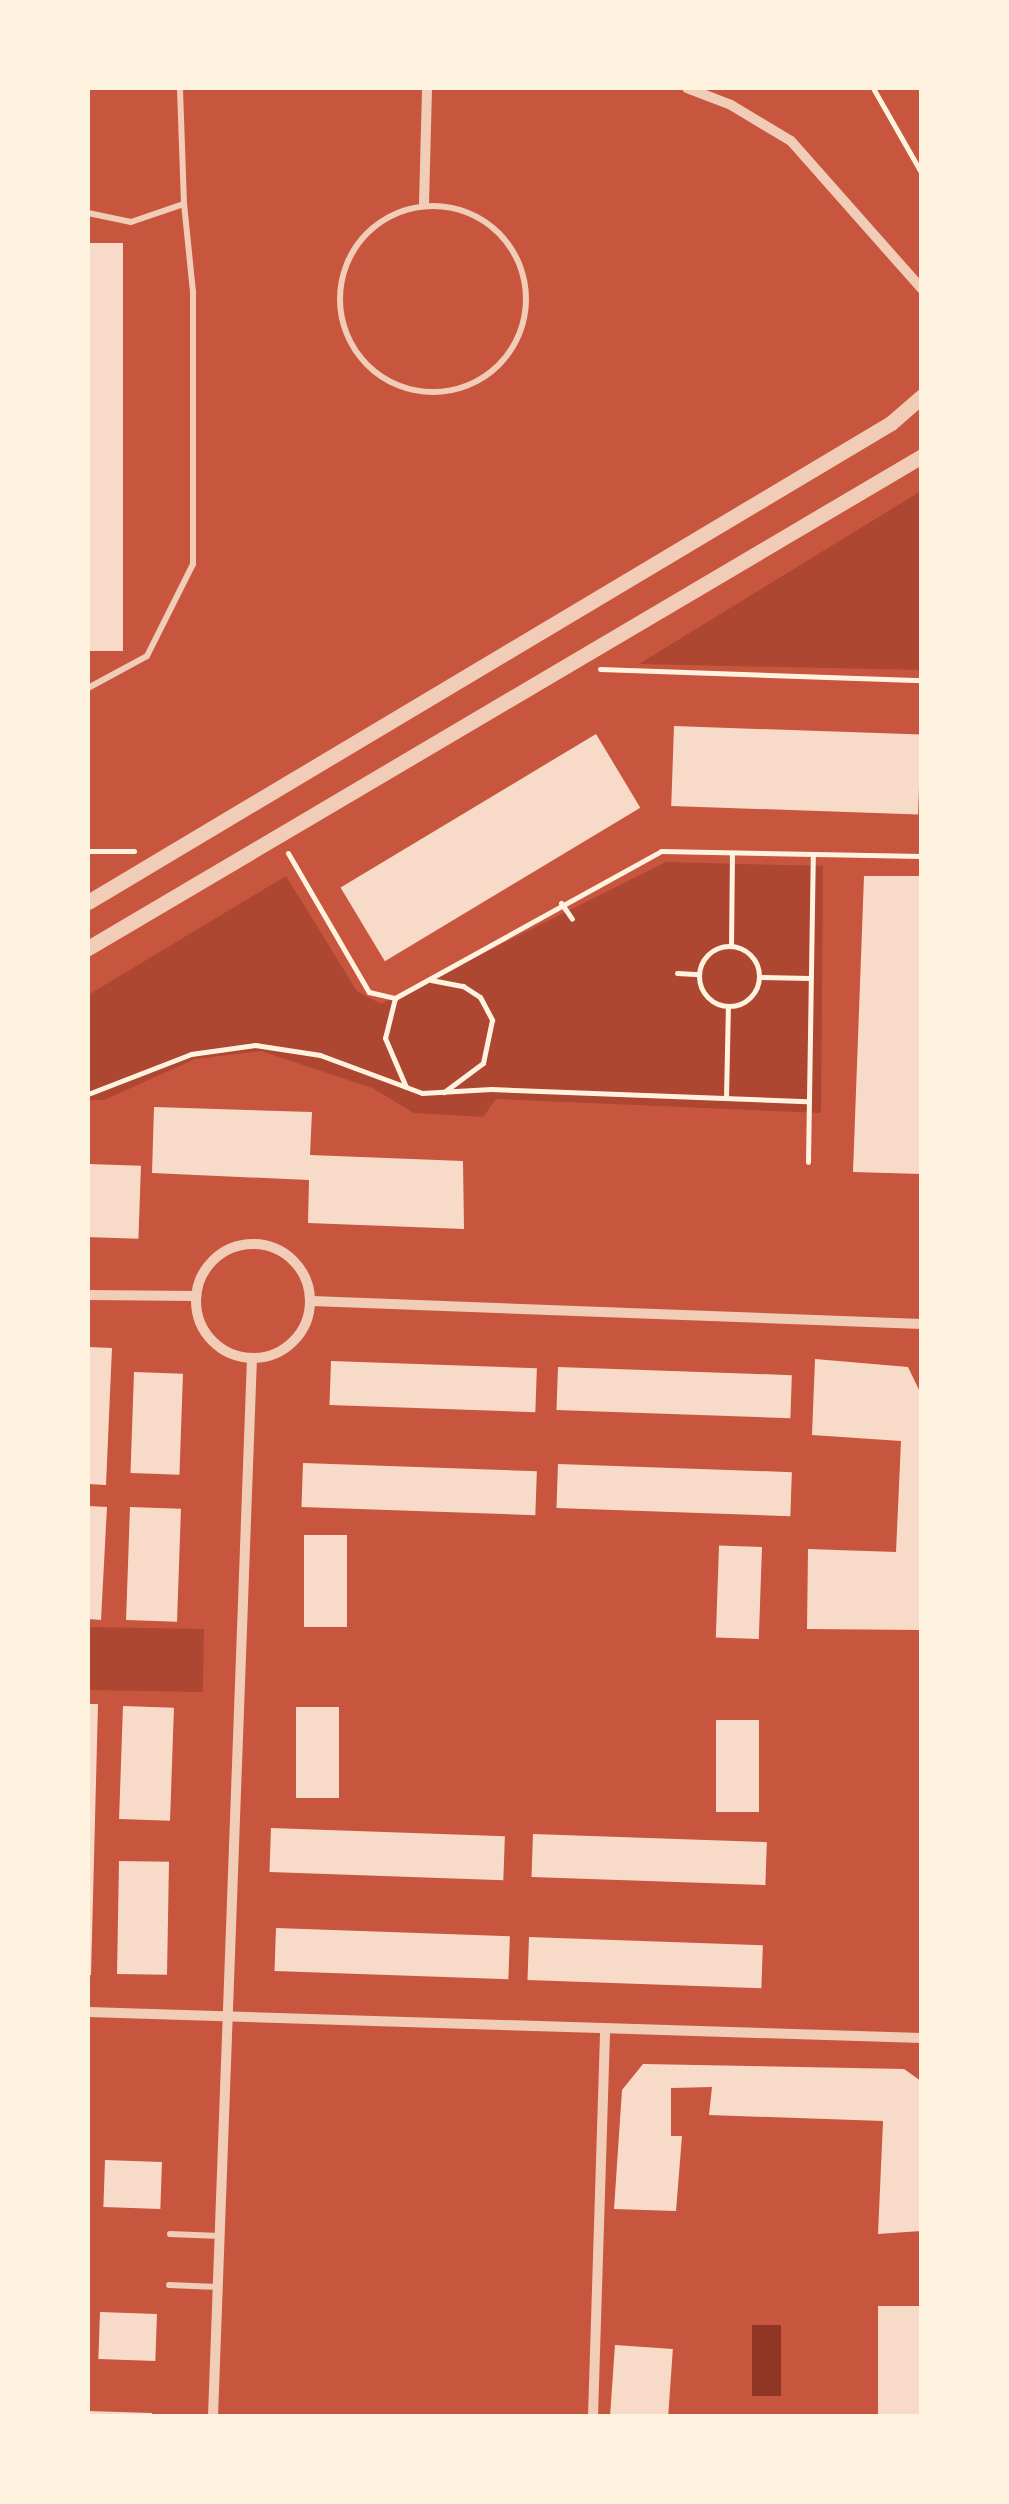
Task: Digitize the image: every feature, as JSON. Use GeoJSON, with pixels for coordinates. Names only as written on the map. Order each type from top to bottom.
{"type":"FeatureCollection","features":[{"type":"Feature","properties":{"kind":"street"},"geometry":{"type":"LineString","coordinates":[[424,204],[427,88]]}},
{"type":"Feature","properties":{"kind":"street"},"geometry":{"type":"LineString","coordinates":[[687,88],[731,104],[791,141],[922,289]]}},
{"type":"Feature","properties":{"kind":"street"},"geometry":{"type":"LineString","coordinates":[[88,902],[890,423],[922,396]]}},
{"type":"Feature","properties":{"kind":"street"},"geometry":{"type":"LineString","coordinates":[[88,948],[922,456]]}},
{"type":"Feature","properties":{"kind":"street"},"geometry":{"type":"LineString","coordinates":[[252,1243],[294,1260],[312,1301],[290,1345],[252,1358],[216,1345],[198,1316],[196,1296],[216,1256],[252,1243]]}},
{"type":"Feature","properties":{"kind":"street"},"geometry":{"type":"LineString","coordinates":[[88,1295],[196,1296]]}},
{"type":"Feature","properties":{"kind":"street"},"geometry":{"type":"LineString","coordinates":[[312,1301],[922,1324]]}},
{"type":"Feature","properties":{"kind":"street"},"geometry":{"type":"LineString","coordinates":[[213,2416],[252,1358]]}},
{"type":"Feature","properties":{"kind":"street"},"geometry":{"type":"LineString","coordinates":[[88,2012],[922,2038]]}},
{"type":"Feature","properties":{"kind":"street"},"geometry":{"type":"LineString","coordinates":[[593,2416],[604,2029]]}},
{"type":"Feature","properties":{"kind":"lane"},"geometry":{"type":"LineString","coordinates":[[88,688],[148,656],[193,564],[194,292],[184,204],[180,88]]}},
{"type":"Feature","properties":{"kind":"lane"},"geometry":{"type":"LineString","coordinates":[[88,213],[132,222],[184,204]]}},
{"type":"Feature","properties":{"kind":"lane"},"geometry":{"type":"LineString","coordinates":[[424,204],[472,212],[510,244],[527,290],[518,339],[498,364],[487,376],[441,393],[392,385],[355,354],[338,307],[347,259],[378,221],[424,204]]}},
{"type":"Feature","properties":{"kind":"lane"},"geometry":{"type":"LineString","coordinates":[[170,2234],[220,2236]]}},
{"type":"Feature","properties":{"kind":"lane"},"geometry":{"type":"LineString","coordinates":[[170,2285],[218,2286]]}},
{"type":"Feature","properties":{"kind":"path"},"geometry":{"type":"LineString","coordinates":[[873,88],[922,174]]}},
{"type":"Feature","properties":{"kind":"path"},"geometry":{"type":"LineString","coordinates":[[562,668],[922,680]]}},
{"type":"Feature","properties":{"kind":"path"},"geometry":{"type":"LineString","coordinates":[[278,836],[368,992],[396,998],[561,903],[661,852],[922,856]]}},
{"type":"Feature","properties":{"kind":"path"},"geometry":{"type":"LineString","coordinates":[[730,946],[732,853]]}},
{"type":"Feature","properties":{"kind":"path"},"geometry":{"type":"LineString","coordinates":[[808,1162],[813,854]]}},
{"type":"Feature","properties":{"kind":"path"},"geometry":{"type":"LineString","coordinates":[[561,903],[572,919]]}},
{"type":"Feature","properties":{"kind":"path"},"geometry":{"type":"LineString","coordinates":[[730,946],[752,956],[759,977],[746,1001],[728,1006],[710,1000],[699,974],[707,956],[730,946]]}},
{"type":"Feature","properties":{"kind":"path"},"geometry":{"type":"LineString","coordinates":[[677,974],[699,974]]}},
{"type":"Feature","properties":{"kind":"path"},"geometry":{"type":"LineString","coordinates":[[759,977],[810,978]]}},
{"type":"Feature","properties":{"kind":"path"},"geometry":{"type":"LineString","coordinates":[[427,980],[463,986],[480,997],[492,1020],[484,1063],[472,1078],[441,1094]]}},
{"type":"Feature","properties":{"kind":"path"},"geometry":{"type":"LineString","coordinates":[[396,998],[384,1038],[395,1073],[407,1087]]}},
{"type":"Feature","properties":{"kind":"path"},"geometry":{"type":"LineString","coordinates":[[726,1099],[728,1006]]}},
{"type":"Feature","properties":{"kind":"path"},"geometry":{"type":"LineString","coordinates":[[88,1094],[192,1054],[255,1045],[320,1055],[407,1087],[441,1094],[491,1089],[807,1101]]}},
{"type":"Feature","properties":{"kind":"shaded area"},"geometry":{"type":"Polygon","coordinates":[[[921,491],[921,670],[639,664],[921,491]]]}},
{"type":"Feature","properties":{"kind":"shaded area"},"geometry":{"type":"Polygon","coordinates":[[[666,862],[823,866],[821,1113],[496,1099],[483,1117],[414,1113],[372,1088],[261,1051],[195,1059],[104,1100],[88,1100],[88,995],[286,876],[357,991],[381,1004],[666,862]]]}},
{"type":"Feature","properties":{"kind":"shaded area"},"geometry":{"type":"Polygon","coordinates":[[[88,1627],[204,1629],[203,1692],[88,1690],[88,1627]]]}},
{"type":"Feature","properties":{"kind":"shaded area"},"geometry":{"type":"Polygon","coordinates":[[[752,2325],[781,2325],[781,2396],[752,2396],[752,2325]]]}},
{"type":"Feature","properties":{"kind":"building"},"geometry":{"type":"Polygon","coordinates":[[[88,243],[123,243],[123,651],[88,651],[88,243]]]}},
{"type":"Feature","properties":{"kind":"building"},"geometry":{"type":"Polygon","coordinates":[[[674,726],[921,735],[918,815],[671,806],[674,726]]]}},
{"type":"Feature","properties":{"kind":"building"},"geometry":{"type":"Polygon","coordinates":[[[596,734],[640,808],[385,961],[341,887],[596,734]]]}},
{"type":"Feature","properties":{"kind":"building"},"geometry":{"type":"Polygon","coordinates":[[[864,876],[921,876],[921,1174],[853,1172],[864,876]]]}},
{"type":"Feature","properties":{"kind":"building"},"geometry":{"type":"Polygon","coordinates":[[[154,1107],[312,1112],[310,1155],[463,1161],[464,1229],[308,1223],[309,1180],[152,1173],[154,1107]]]}},
{"type":"Feature","properties":{"kind":"building"},"geometry":{"type":"Polygon","coordinates":[[[88,1164],[141,1166],[138,1239],[88,1237],[88,1164]]]}},
{"type":"Feature","properties":{"kind":"building"},"geometry":{"type":"Polygon","coordinates":[[[88,1347],[112,1348],[106,1485],[88,1484],[88,1347]]]}},
{"type":"Feature","properties":{"kind":"building"},"geometry":{"type":"Polygon","coordinates":[[[815,1359],[908,1367],[921,1394],[921,1630],[807,1629],[808,1549],[896,1552],[901,1441],[812,1435],[815,1359]]]}},
{"type":"Feature","properties":{"kind":"building"},"geometry":{"type":"Polygon","coordinates":[[[331,1361],[537,1368],[535,1412],[329,1405],[331,1361]]]}},
{"type":"Feature","properties":{"kind":"building"},"geometry":{"type":"Polygon","coordinates":[[[558,1367],[792,1375],[790,1418],[556,1410],[558,1367]]]}},
{"type":"Feature","properties":{"kind":"building"},"geometry":{"type":"Polygon","coordinates":[[[134,1372],[183,1374],[179,1475],[130,1473],[134,1372]]]}},
{"type":"Feature","properties":{"kind":"building"},"geometry":{"type":"Polygon","coordinates":[[[303,1463],[537,1471],[535,1515],[301,1507],[303,1463]]]}},
{"type":"Feature","properties":{"kind":"building"},"geometry":{"type":"Polygon","coordinates":[[[558,1464],[792,1472],[790,1516],[556,1508],[558,1464]]]}},
{"type":"Feature","properties":{"kind":"building"},"geometry":{"type":"Polygon","coordinates":[[[88,1506],[107,1507],[101,1620],[88,1619],[88,1506]]]}},
{"type":"Feature","properties":{"kind":"building"},"geometry":{"type":"Polygon","coordinates":[[[130,1507],[181,1509],[177,1622],[126,1620],[130,1507]]]}},
{"type":"Feature","properties":{"kind":"building"},"geometry":{"type":"Polygon","coordinates":[[[304,1535],[347,1535],[347,1627],[304,1627],[304,1535]]]}},
{"type":"Feature","properties":{"kind":"building"},"geometry":{"type":"Polygon","coordinates":[[[719,1545],[762,1547],[759,1639],[716,1637],[719,1545]]]}},
{"type":"Feature","properties":{"kind":"building"},"geometry":{"type":"Polygon","coordinates":[[[88,1704],[98,1704],[91,1975],[88,1975],[88,1704]]]}},
{"type":"Feature","properties":{"kind":"building"},"geometry":{"type":"Polygon","coordinates":[[[123,1706],[174,1708],[170,1821],[119,1819],[123,1706]]]}},
{"type":"Feature","properties":{"kind":"building"},"geometry":{"type":"Polygon","coordinates":[[[296,1707],[339,1707],[339,1798],[296,1798],[296,1707]]]}},
{"type":"Feature","properties":{"kind":"building"},"geometry":{"type":"Polygon","coordinates":[[[716,1720],[759,1720],[759,1812],[716,1812],[716,1720]]]}},
{"type":"Feature","properties":{"kind":"building"},"geometry":{"type":"Polygon","coordinates":[[[271,1828],[505,1836],[503,1880],[269,1872],[271,1828]]]}},
{"type":"Feature","properties":{"kind":"building"},"geometry":{"type":"Polygon","coordinates":[[[533,1834],[767,1842],[765,1885],[531,1877],[533,1834]]]}},
{"type":"Feature","properties":{"kind":"building"},"geometry":{"type":"Polygon","coordinates":[[[119,1861],[169,1862],[167,1975],[117,1974],[119,1861]]]}},
{"type":"Feature","properties":{"kind":"building"},"geometry":{"type":"Polygon","coordinates":[[[276,1928],[510,1936],[508,1979],[274,1971],[276,1928]]]}},
{"type":"Feature","properties":{"kind":"building"},"geometry":{"type":"Polygon","coordinates":[[[529,1937],[763,1945],[761,1988],[527,1980],[529,1937]]]}},
{"type":"Feature","properties":{"kind":"building"},"geometry":{"type":"Polygon","coordinates":[[[643,2064],[904,2069],[921,2081],[921,2231],[878,2234],[883,2121],[709,2115],[712,2087],[671,2088],[671,2136],[682,2136],[676,2211],[614,2209],[622,2090],[643,2064]]]}},
{"type":"Feature","properties":{"kind":"building"},"geometry":{"type":"Polygon","coordinates":[[[105,2160],[162,2162],[160,2209],[103,2207],[105,2160]]]}},
{"type":"Feature","properties":{"kind":"building"},"geometry":{"type":"Polygon","coordinates":[[[878,2306],[921,2306],[921,2416],[878,2416],[878,2306]]]}},
{"type":"Feature","properties":{"kind":"building"},"geometry":{"type":"Polygon","coordinates":[[[100,2312],[157,2314],[155,2361],[98,2359],[100,2312]]]}},
{"type":"Feature","properties":{"kind":"building"},"geometry":{"type":"Polygon","coordinates":[[[615,2345],[673,2349],[668,2416],[610,2416],[615,2345]]]}},
{"type":"Feature","properties":{"kind":"building"},"geometry":{"type":"Polygon","coordinates":[[[88,2411],[152,2413],[152,2416],[88,2416],[88,2411]]]}}]}
